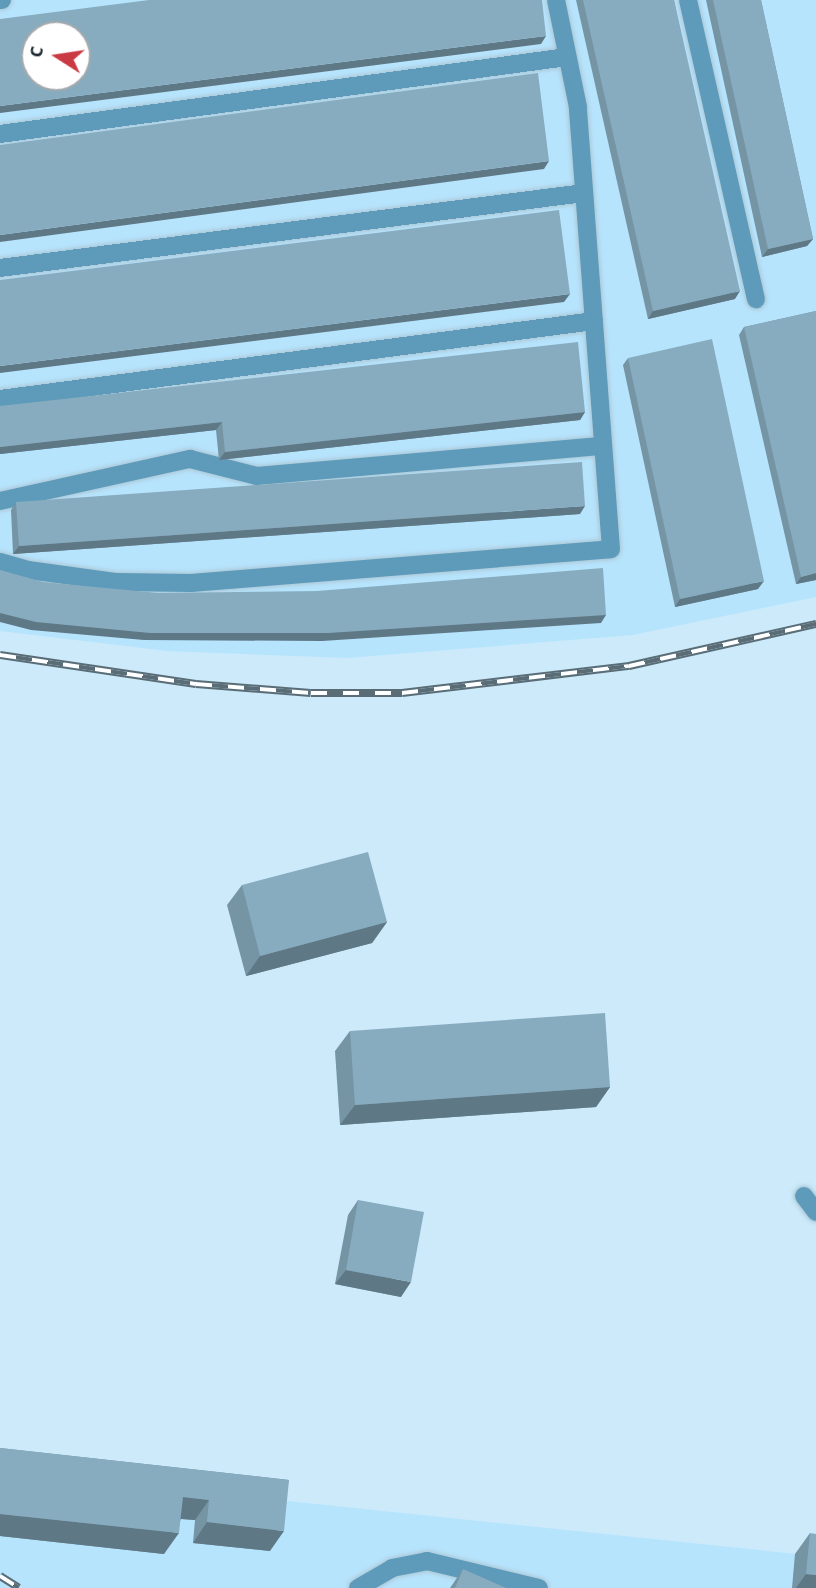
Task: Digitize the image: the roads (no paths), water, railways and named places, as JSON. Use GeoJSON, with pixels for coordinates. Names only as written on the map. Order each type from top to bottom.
{"type":"FeatureCollection","features":[{"type":"Feature","properties":{"kind":"lane"},"geometry":{"type":"LineString","coordinates":[[0,562],[28,570],[117,582],[191,583],[611,550],[578,107],[556,0]]}},
{"type":"Feature","properties":{"kind":"lane"},"geometry":{"type":"LineString","coordinates":[[688,0],[756,299]]}},
{"type":"Feature","properties":{"kind":"lane"},"geometry":{"type":"LineString","coordinates":[[0,134],[567,57]]}},
{"type":"Feature","properties":{"kind":"lane"},"geometry":{"type":"LineString","coordinates":[[0,268],[584,192]]}},
{"type":"Feature","properties":{"kind":"lane"},"geometry":{"type":"LineString","coordinates":[[0,399],[594,321]]}},
{"type":"Feature","properties":{"kind":"lane"},"geometry":{"type":"LineString","coordinates":[[0,501],[190,459],[257,477],[603,446]]}},
{"type":"Feature","properties":{"kind":"lane"},"geometry":{"type":"LineString","coordinates":[[804,1196],[816,1212]]}},
{"type":"Feature","properties":{"kind":"lane"},"geometry":{"type":"LineString","coordinates":[[358,1588],[393,1568],[427,1561],[539,1588]]}},
{"type":"Feature","properties":{"kind":"railway"},"geometry":{"type":"LineString","coordinates":[[0,655],[196,684],[311,693],[402,693],[629,666],[816,624]]}},
{"type":"Feature","properties":{"kind":"railway"},"geometry":{"type":"LineString","coordinates":[[0,1576],[19,1588]]}}]}
